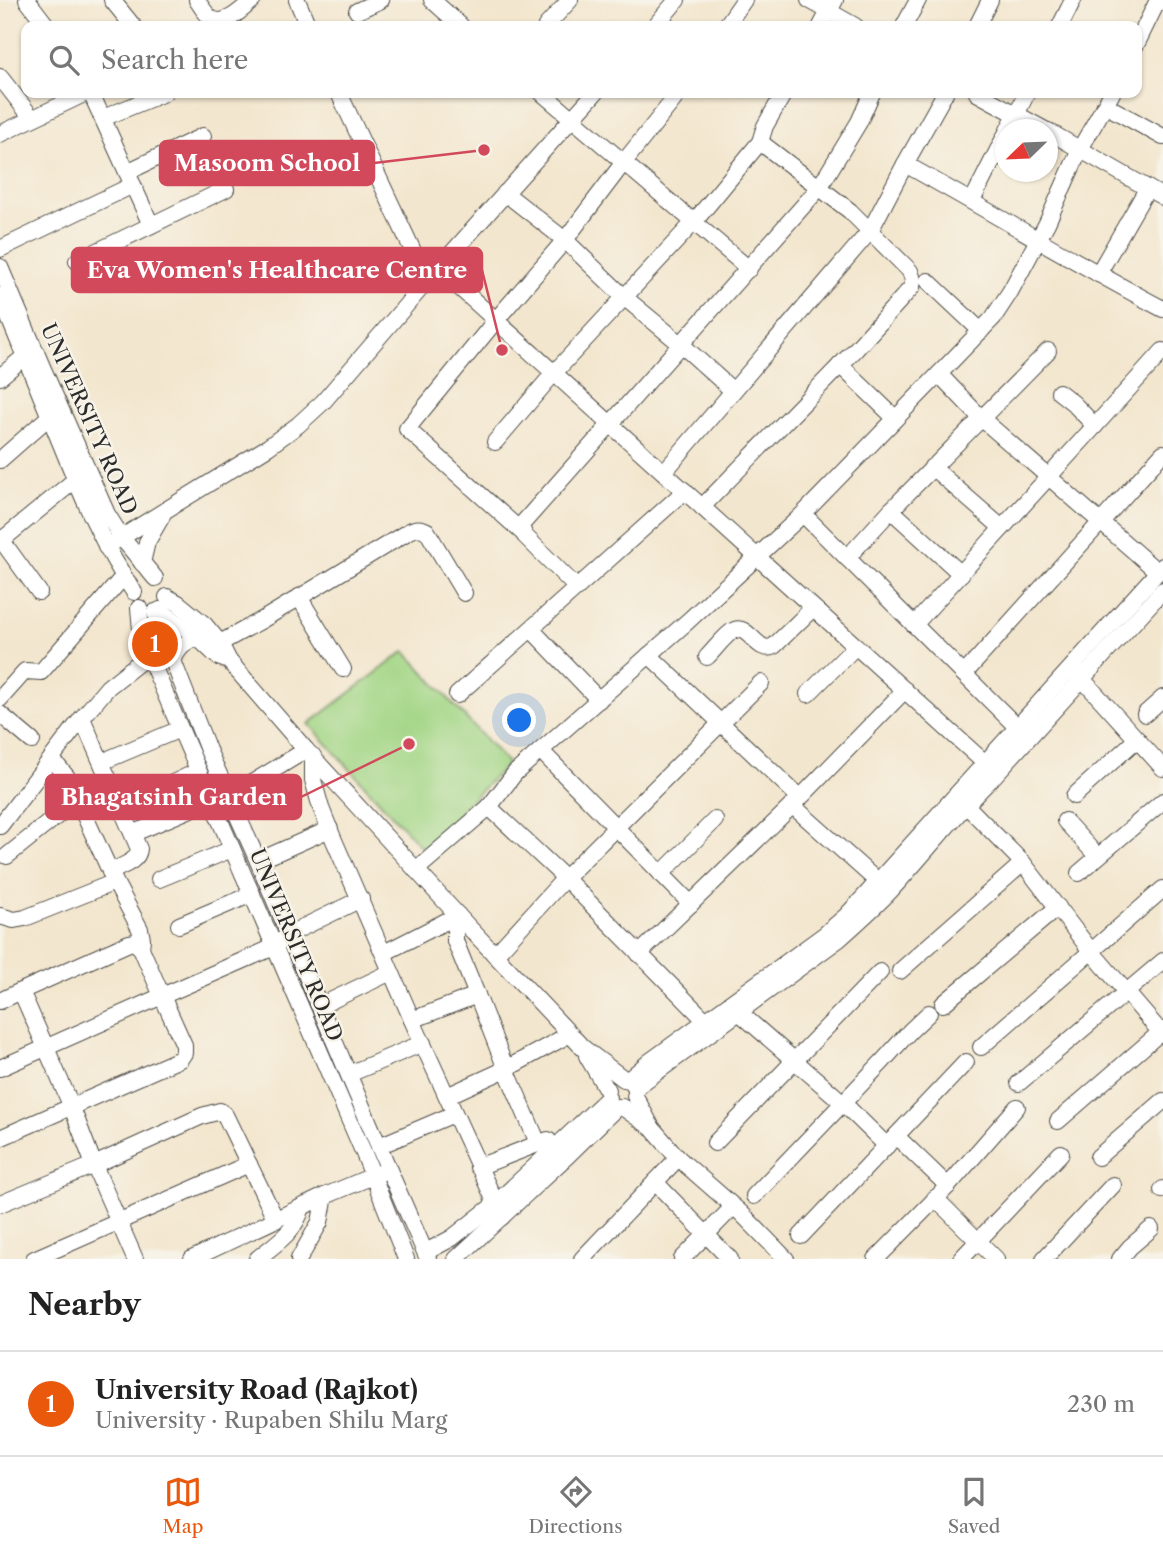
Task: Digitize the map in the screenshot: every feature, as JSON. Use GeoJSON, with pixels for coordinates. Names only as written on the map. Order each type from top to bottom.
{"type":"FeatureCollection","features":[{"type":"Feature","properties":{"kind":"street"},"geometry":{"type":"LineString","coordinates":[[27,0],[43,21]]}},
{"type":"Feature","properties":{"kind":"street"},"geometry":{"type":"LineString","coordinates":[[112,0],[129,21]]}},
{"type":"Feature","properties":{"kind":"street"},"geometry":{"type":"LineString","coordinates":[[197,0],[212,19],[221,21],[230,18],[253,0]]}},
{"type":"Feature","properties":{"kind":"street"},"geometry":{"type":"LineString","coordinates":[[297,0],[306,21]]}},
{"type":"Feature","properties":{"kind":"street"},"geometry":{"type":"LineString","coordinates":[[357,11],[381,0]]}},
{"type":"Feature","properties":{"kind":"street"},"geometry":{"type":"LineString","coordinates":[[433,0],[456,21]]}},
{"type":"Feature","properties":{"kind":"street"},"geometry":{"type":"LineString","coordinates":[[546,0],[564,6],[550,21]]}},
{"type":"Feature","properties":{"kind":"street"},"geometry":{"type":"LineString","coordinates":[[659,21],[677,0]]}},
{"type":"Feature","properties":{"kind":"street"},"geometry":{"type":"LineString","coordinates":[[729,21],[744,0]]}},
{"type":"Feature","properties":{"kind":"street"},"geometry":{"type":"LineString","coordinates":[[809,0],[845,21]]}},
{"type":"Feature","properties":{"kind":"street"},"geometry":{"type":"LineString","coordinates":[[907,21],[918,0]]}},
{"type":"Feature","properties":{"kind":"street"},"geometry":{"type":"LineString","coordinates":[[980,21],[990,0]]}},
{"type":"Feature","properties":{"kind":"street"},"geometry":{"type":"LineString","coordinates":[[1062,21],[1073,0]]}},
{"type":"Feature","properties":{"kind":"street"},"geometry":{"type":"LineString","coordinates":[[1142,32],[1154,5]]}},
{"type":"Feature","properties":{"kind":"street"},"geometry":{"type":"LineString","coordinates":[[0,76],[32,118]]}},
{"type":"Feature","properties":{"kind":"street"},"geometry":{"type":"LineString","coordinates":[[0,134],[78,98]]}},
{"type":"Feature","properties":{"kind":"street"},"geometry":{"type":"LineString","coordinates":[[92,98],[151,225]]}},
{"type":"Feature","properties":{"kind":"street"},"geometry":{"type":"LineString","coordinates":[[103,118],[152,98]]}},
{"type":"Feature","properties":{"kind":"street"},"geometry":{"type":"LineString","coordinates":[[347,98],[433,275],[496,320],[985,763]]}},
{"type":"Feature","properties":{"kind":"street"},"geometry":{"type":"LineString","coordinates":[[548,98],[749,269]]}},
{"type":"Feature","properties":{"kind":"street"},"geometry":{"type":"LineString","coordinates":[[106,547],[268,447],[323,402],[590,98]]}},
{"type":"Feature","properties":{"kind":"street"},"geometry":{"type":"LineString","coordinates":[[577,588],[522,532],[407,429],[565,240],[675,98]]}},
{"type":"Feature","properties":{"kind":"street"},"geometry":{"type":"LineString","coordinates":[[495,442],[554,373],[694,222],[760,142],[765,126],[781,98]]}},
{"type":"Feature","properties":{"kind":"street"},"geometry":{"type":"LineString","coordinates":[[522,532],[521,527],[526,519],[819,188],[859,122],[870,98]]}},
{"type":"Feature","properties":{"kind":"street"},"geometry":{"type":"LineString","coordinates":[[664,472],[870,231],[942,98]]}},
{"type":"Feature","properties":{"kind":"street"},"geometry":{"type":"LineString","coordinates":[[987,98],[1027,119]]}},
{"type":"Feature","properties":{"kind":"street"},"geometry":{"type":"LineString","coordinates":[[1013,119],[1024,98]]}},
{"type":"Feature","properties":{"kind":"street"},"geometry":{"type":"LineString","coordinates":[[416,870],[489,807],[515,773],[803,514],[993,318],[1047,223],[1080,149],[1108,99],[1163,138]]}},
{"type":"Feature","properties":{"kind":"street"},"geometry":{"type":"LineString","coordinates":[[0,248],[203,136]]}},
{"type":"Feature","properties":{"kind":"street"},"geometry":{"type":"LineString","coordinates":[[1058,137],[1163,197]]}},
{"type":"Feature","properties":{"kind":"street"},"geometry":{"type":"LineString","coordinates":[[702,508],[912,287],[910,271],[850,211],[760,142]]}},
{"type":"Feature","properties":{"kind":"street"},"geometry":{"type":"LineString","coordinates":[[972,201],[995,156]]}},
{"type":"Feature","properties":{"kind":"street"},"geometry":{"type":"LineString","coordinates":[[905,164],[1163,309]]}},
{"type":"Feature","properties":{"kind":"street"},"geometry":{"type":"LineString","coordinates":[[77,261],[226,189]]}},
{"type":"Feature","properties":{"kind":"street"},"geometry":{"type":"LineString","coordinates":[[1098,274],[1147,189]]}},
{"type":"Feature","properties":{"kind":"street"},"geometry":{"type":"LineString","coordinates":[[505,193],[565,240],[624,296],[733,391]]}},
{"type":"Feature","properties":{"kind":"street","name":"UNIVERSITY ROAD"},"geometry":{"type":"LineString","coordinates":[[0,267],[107,514],[122,538],[167,590],[151,604],[141,630],[148,654],[373,1176],[406,1259]]}},
{"type":"Feature","properties":{"kind":"street"},"geometry":{"type":"LineString","coordinates":[[928,281],[981,331]]}},
{"type":"Feature","properties":{"kind":"street","name":"UNIVERSITY ROAD"},"geometry":{"type":"LineString","coordinates":[[0,296],[75,480],[106,547],[123,577],[151,604],[208,750],[427,1256]]}},
{"type":"Feature","properties":{"kind":"street"},"geometry":{"type":"LineString","coordinates":[[847,558],[932,467],[1048,351]]}},
{"type":"Feature","properties":{"kind":"street"},"geometry":{"type":"LineString","coordinates":[[914,625],[1163,351]]}},
{"type":"Feature","properties":{"kind":"street"},"geometry":{"type":"LineString","coordinates":[[0,377],[24,357]]}},
{"type":"Feature","properties":{"kind":"street"},"geometry":{"type":"LineString","coordinates":[[840,365],[895,418]]}},
{"type":"Feature","properties":{"kind":"street"},"geometry":{"type":"LineString","coordinates":[[631,1086],[824,935],[961,800],[991,779],[1077,673],[1159,584],[1101,521],[981,418],[939,374]]}},
{"type":"Feature","properties":{"kind":"street"},"geometry":{"type":"LineString","coordinates":[[1059,392],[1095,426]]}},
{"type":"Feature","properties":{"kind":"street"},"geometry":{"type":"LineString","coordinates":[[0,460],[50,416]]}},
{"type":"Feature","properties":{"kind":"street"},"geometry":{"type":"LineString","coordinates":[[964,674],[1163,453]]}},
{"type":"Feature","properties":{"kind":"street"},"geometry":{"type":"LineString","coordinates":[[932,467],[1002,528]]}},
{"type":"Feature","properties":{"kind":"street"},"geometry":{"type":"LineString","coordinates":[[39,592],[1,539],[75,480]]}},
{"type":"Feature","properties":{"kind":"street"},"geometry":{"type":"LineString","coordinates":[[457,695],[685,491]]}},
{"type":"Feature","properties":{"kind":"street"},"geometry":{"type":"LineString","coordinates":[[891,510],[961,574]]}},
{"type":"Feature","properties":{"kind":"street"},"geometry":{"type":"LineString","coordinates":[[142,563],[147,542],[165,511]]}},
{"type":"Feature","properties":{"kind":"street"},"geometry":{"type":"LineString","coordinates":[[803,514],[1017,727]]}},
{"type":"Feature","properties":{"kind":"street"},"geometry":{"type":"LineString","coordinates":[[220,643],[417,528],[427,531],[464,593]]}},
{"type":"Feature","properties":{"kind":"street"},"geometry":{"type":"LineString","coordinates":[[0,699],[25,671],[41,672],[123,577]]}},
{"type":"Feature","properties":{"kind":"street"},"geometry":{"type":"LineString","coordinates":[[155,579],[139,582],[151,604],[198,638],[218,657],[229,661]]}},
{"type":"Feature","properties":{"kind":"street"},"geometry":{"type":"LineString","coordinates":[[299,597],[343,669]]}},
{"type":"Feature","properties":{"kind":"street"},"geometry":{"type":"LineString","coordinates":[[151,604],[178,603],[191,612],[220,643],[229,661],[460,918],[583,1048],[631,1086],[652,1128]]}},
{"type":"Feature","properties":{"kind":"street"},"geometry":{"type":"LineString","coordinates":[[707,657],[737,629],[769,649],[813,608]]}},
{"type":"Feature","properties":{"kind":"street"},"geometry":{"type":"LineString","coordinates":[[531,629],[599,700]]}},
{"type":"Feature","properties":{"kind":"street"},"geometry":{"type":"LineString","coordinates":[[173,662],[182,646],[198,638]]}},
{"type":"Feature","properties":{"kind":"street"},"geometry":{"type":"LineString","coordinates":[[0,826],[108,687],[148,654],[166,643]]}},
{"type":"Feature","properties":{"kind":"street"},"geometry":{"type":"LineString","coordinates":[[808,694],[856,646]]}},
{"type":"Feature","properties":{"kind":"street"},"geometry":{"type":"LineString","coordinates":[[649,655],[878,882]]}},
{"type":"Feature","properties":{"kind":"street"},"geometry":{"type":"LineString","coordinates":[[614,1100],[631,1104],[631,1086],[649,1062],[706,1021],[734,1008],[839,939],[858,923],[892,889],[961,800],[985,763],[1017,727],[1077,673]]}},
{"type":"Feature","properties":{"kind":"street"},"geometry":{"type":"LineString","coordinates":[[1077,673],[1163,768]]}},
{"type":"Feature","properties":{"kind":"street"},"geometry":{"type":"LineString","coordinates":[[495,955],[565,878],[761,683]]}},
{"type":"Feature","properties":{"kind":"street"},"geometry":{"type":"LineString","coordinates":[[639,954],[797,802],[905,690]]}},
{"type":"Feature","properties":{"kind":"street"},"geometry":{"type":"LineString","coordinates":[[1145,714],[1163,698]]}},
{"type":"Feature","properties":{"kind":"street"},"geometry":{"type":"LineString","coordinates":[[0,714],[32,741]]}},
{"type":"Feature","properties":{"kind":"street"},"geometry":{"type":"LineString","coordinates":[[0,916],[15,920],[25,918],[113,877],[138,855],[139,849],[82,718]]}},
{"type":"Feature","properties":{"kind":"street"},"geometry":{"type":"LineString","coordinates":[[111,758],[180,729]]}},
{"type":"Feature","properties":{"kind":"street"},"geometry":{"type":"LineString","coordinates":[[1074,796],[1138,739]]}},
{"type":"Feature","properties":{"kind":"street"},"geometry":{"type":"LineString","coordinates":[[541,751],[691,904]]}},
{"type":"Feature","properties":{"kind":"street"},"geometry":{"type":"LineString","coordinates":[[229,797],[310,753]]}},
{"type":"Feature","properties":{"kind":"street"},"geometry":{"type":"LineString","coordinates":[[310,753],[313,780],[330,829],[412,1020],[499,1210]]}},
{"type":"Feature","properties":{"kind":"street"},"geometry":{"type":"LineString","coordinates":[[52,759],[67,777],[140,929],[141,948]]}},
{"type":"Feature","properties":{"kind":"street"},"geometry":{"type":"LineString","coordinates":[[131,803],[198,771]]}},
{"type":"Feature","properties":{"kind":"street"},"geometry":{"type":"LineString","coordinates":[[7,856],[77,800]]}},
{"type":"Feature","properties":{"kind":"street"},"geometry":{"type":"LineString","coordinates":[[961,800],[1023,863],[1091,951],[1162,1032],[1058,1121]]}},
{"type":"Feature","properties":{"kind":"street"},"geometry":{"type":"LineString","coordinates":[[139,831],[210,801]]}},
{"type":"Feature","properties":{"kind":"street"},"geometry":{"type":"LineString","coordinates":[[1079,873],[1163,801]]}},
{"type":"Feature","properties":{"kind":"street"},"geometry":{"type":"LineString","coordinates":[[489,807],[565,878],[706,1021]]}},
{"type":"Feature","properties":{"kind":"street"},"geometry":{"type":"LineString","coordinates":[[662,874],[715,820]]}},
{"type":"Feature","properties":{"kind":"street"},"geometry":{"type":"LineString","coordinates":[[1065,821],[1097,856]]}},
{"type":"Feature","properties":{"kind":"street"},"geometry":{"type":"LineString","coordinates":[[258,861],[330,829]]}},
{"type":"Feature","properties":{"kind":"street"},"geometry":{"type":"LineString","coordinates":[[159,879],[232,849]]}},
{"type":"Feature","properties":{"kind":"street"},"geometry":{"type":"LineString","coordinates":[[900,971],[1023,863]]}},
{"type":"Feature","properties":{"kind":"street"},"geometry":{"type":"LineString","coordinates":[[981,1047],[1163,889]]}},
{"type":"Feature","properties":{"kind":"street"},"geometry":{"type":"LineString","coordinates":[[179,925],[252,894]]}},
{"type":"Feature","properties":{"kind":"street"},"geometry":{"type":"LineString","coordinates":[[0,1069],[274,947],[289,934],[361,899]]}},
{"type":"Feature","properties":{"kind":"street"},"geometry":{"type":"LineString","coordinates":[[943,1004],[1058,907]]}},
{"type":"Feature","properties":{"kind":"street"},"geometry":{"type":"LineString","coordinates":[[384,953],[460,918]]}},
{"type":"Feature","properties":{"kind":"street"},"geometry":{"type":"LineString","coordinates":[[460,918],[454,934],[538,1143]]}},
{"type":"Feature","properties":{"kind":"street"},"geometry":{"type":"LineString","coordinates":[[0,1000],[134,942],[141,948],[184,1045],[184,1053],[180,1059],[0,1138]]}},
{"type":"Feature","properties":{"kind":"street"},"geometry":{"type":"LineString","coordinates":[[1019,1083],[1163,961]]}},
{"type":"Feature","properties":{"kind":"street"},"geometry":{"type":"LineString","coordinates":[[320,1006],[391,972]]}},
{"type":"Feature","properties":{"kind":"street"},"geometry":{"type":"LineString","coordinates":[[715,1143],[880,972]]}},
{"type":"Feature","properties":{"kind":"street"},"geometry":{"type":"LineString","coordinates":[[21,991],[135,1259]]}},
{"type":"Feature","properties":{"kind":"street"},"geometry":{"type":"LineString","coordinates":[[412,1020],[477,995]]}},
{"type":"Feature","properties":{"kind":"street"},"geometry":{"type":"LineString","coordinates":[[734,1008],[842,1102],[948,1185]]}},
{"type":"Feature","properties":{"kind":"street"},"geometry":{"type":"LineString","coordinates":[[754,1196],[929,1013]]}},
{"type":"Feature","properties":{"kind":"street"},"geometry":{"type":"LineString","coordinates":[[447,1096],[506,1069],[570,1034]]}},
{"type":"Feature","properties":{"kind":"street"},"geometry":{"type":"LineString","coordinates":[[349,1074],[423,1043]]}},
{"type":"Feature","properties":{"kind":"street"},"geometry":{"type":"LineString","coordinates":[[583,1048],[614,1100],[652,1128],[678,1158],[786,1259]]}},
{"type":"Feature","properties":{"kind":"street"},"geometry":{"type":"LineString","coordinates":[[801,1236],[966,1062]]}},
{"type":"Feature","properties":{"kind":"street"},"geometry":{"type":"LineString","coordinates":[[614,1100],[612,1082],[620,1079],[631,1086]]}},
{"type":"Feature","properties":{"kind":"street"},"geometry":{"type":"LineString","coordinates":[[456,1259],[564,1138],[614,1100]]}},
{"type":"Feature","properties":{"kind":"street"},"geometry":{"type":"LineString","coordinates":[[427,1256],[499,1210],[614,1100]]}},
{"type":"Feature","properties":{"kind":"street"},"geometry":{"type":"LineString","coordinates":[[1098,1157],[1163,1101]]}},
{"type":"Feature","properties":{"kind":"street"},"geometry":{"type":"LineString","coordinates":[[876,1259],[948,1185],[1017,1107]]}},
{"type":"Feature","properties":{"kind":"street"},"geometry":{"type":"LineString","coordinates":[[0,1204],[202,1116],[220,1111],[225,1115],[276,1220]]}},
{"type":"Feature","properties":{"kind":"street"},"geometry":{"type":"LineString","coordinates":[[379,1146],[454,1114]]}},
{"type":"Feature","properties":{"kind":"street"},"geometry":{"type":"LineString","coordinates":[[478,1167],[538,1143],[564,1138]]}},
{"type":"Feature","properties":{"kind":"street"},"geometry":{"type":"LineString","coordinates":[[961,1259],[1062,1153]]}},
{"type":"Feature","properties":{"kind":"street"},"geometry":{"type":"LineString","coordinates":[[582,1259],[678,1158]]}},
{"type":"Feature","properties":{"kind":"street"},"geometry":{"type":"LineString","coordinates":[[34,1259],[249,1164]]}},
{"type":"Feature","properties":{"kind":"street"},"geometry":{"type":"LineString","coordinates":[[192,1259],[325,1196],[389,1170]]}},
{"type":"Feature","properties":{"kind":"street"},"geometry":{"type":"LineString","coordinates":[[655,1182],[730,1259]]}},
{"type":"Feature","properties":{"kind":"street"},"geometry":{"type":"LineString","coordinates":[[1044,1259],[1113,1185]]}},
{"type":"Feature","properties":{"kind":"street"},"geometry":{"type":"LineString","coordinates":[[299,1259],[320,1222],[325,1196]]}},
{"type":"Feature","properties":{"kind":"street"},"geometry":{"type":"LineString","coordinates":[[934,1198],[996,1259]]}},
{"type":"Feature","properties":{"kind":"street"},"geometry":{"type":"LineString","coordinates":[[257,1259],[293,1228],[299,1221],[302,1207]]}},
{"type":"Feature","properties":{"kind":"street"},"geometry":{"type":"LineString","coordinates":[[682,1259],[733,1207]]}},
{"type":"Feature","properties":{"kind":"street"},"geometry":{"type":"LineString","coordinates":[[1121,1259],[1130,1247],[1151,1229]]}},
{"type":"Feature","properties":{"kind":"green space"},"geometry":{"type":"Polygon","coordinates":[[[405,651],[508,764],[463,808],[430,857],[309,724],[405,651]]]}},
{"type":"Feature","properties":{"kind":"place","name":"Masoom School"},"geometry":{"type":"Point","coordinates":[484,150]}},
{"type":"Feature","properties":{"kind":"place","name":"Eva Women's Healthcare Centre"},"geometry":{"type":"Point","coordinates":[502,350]}},
{"type":"Feature","properties":{"kind":"place","name":"University Road (Rajkot)"},"geometry":{"type":"Point","coordinates":[155,644]}},
{"type":"Feature","properties":{"kind":"place","name":"Bhagatsinh Garden"},"geometry":{"type":"Point","coordinates":[409,744]}}]}
